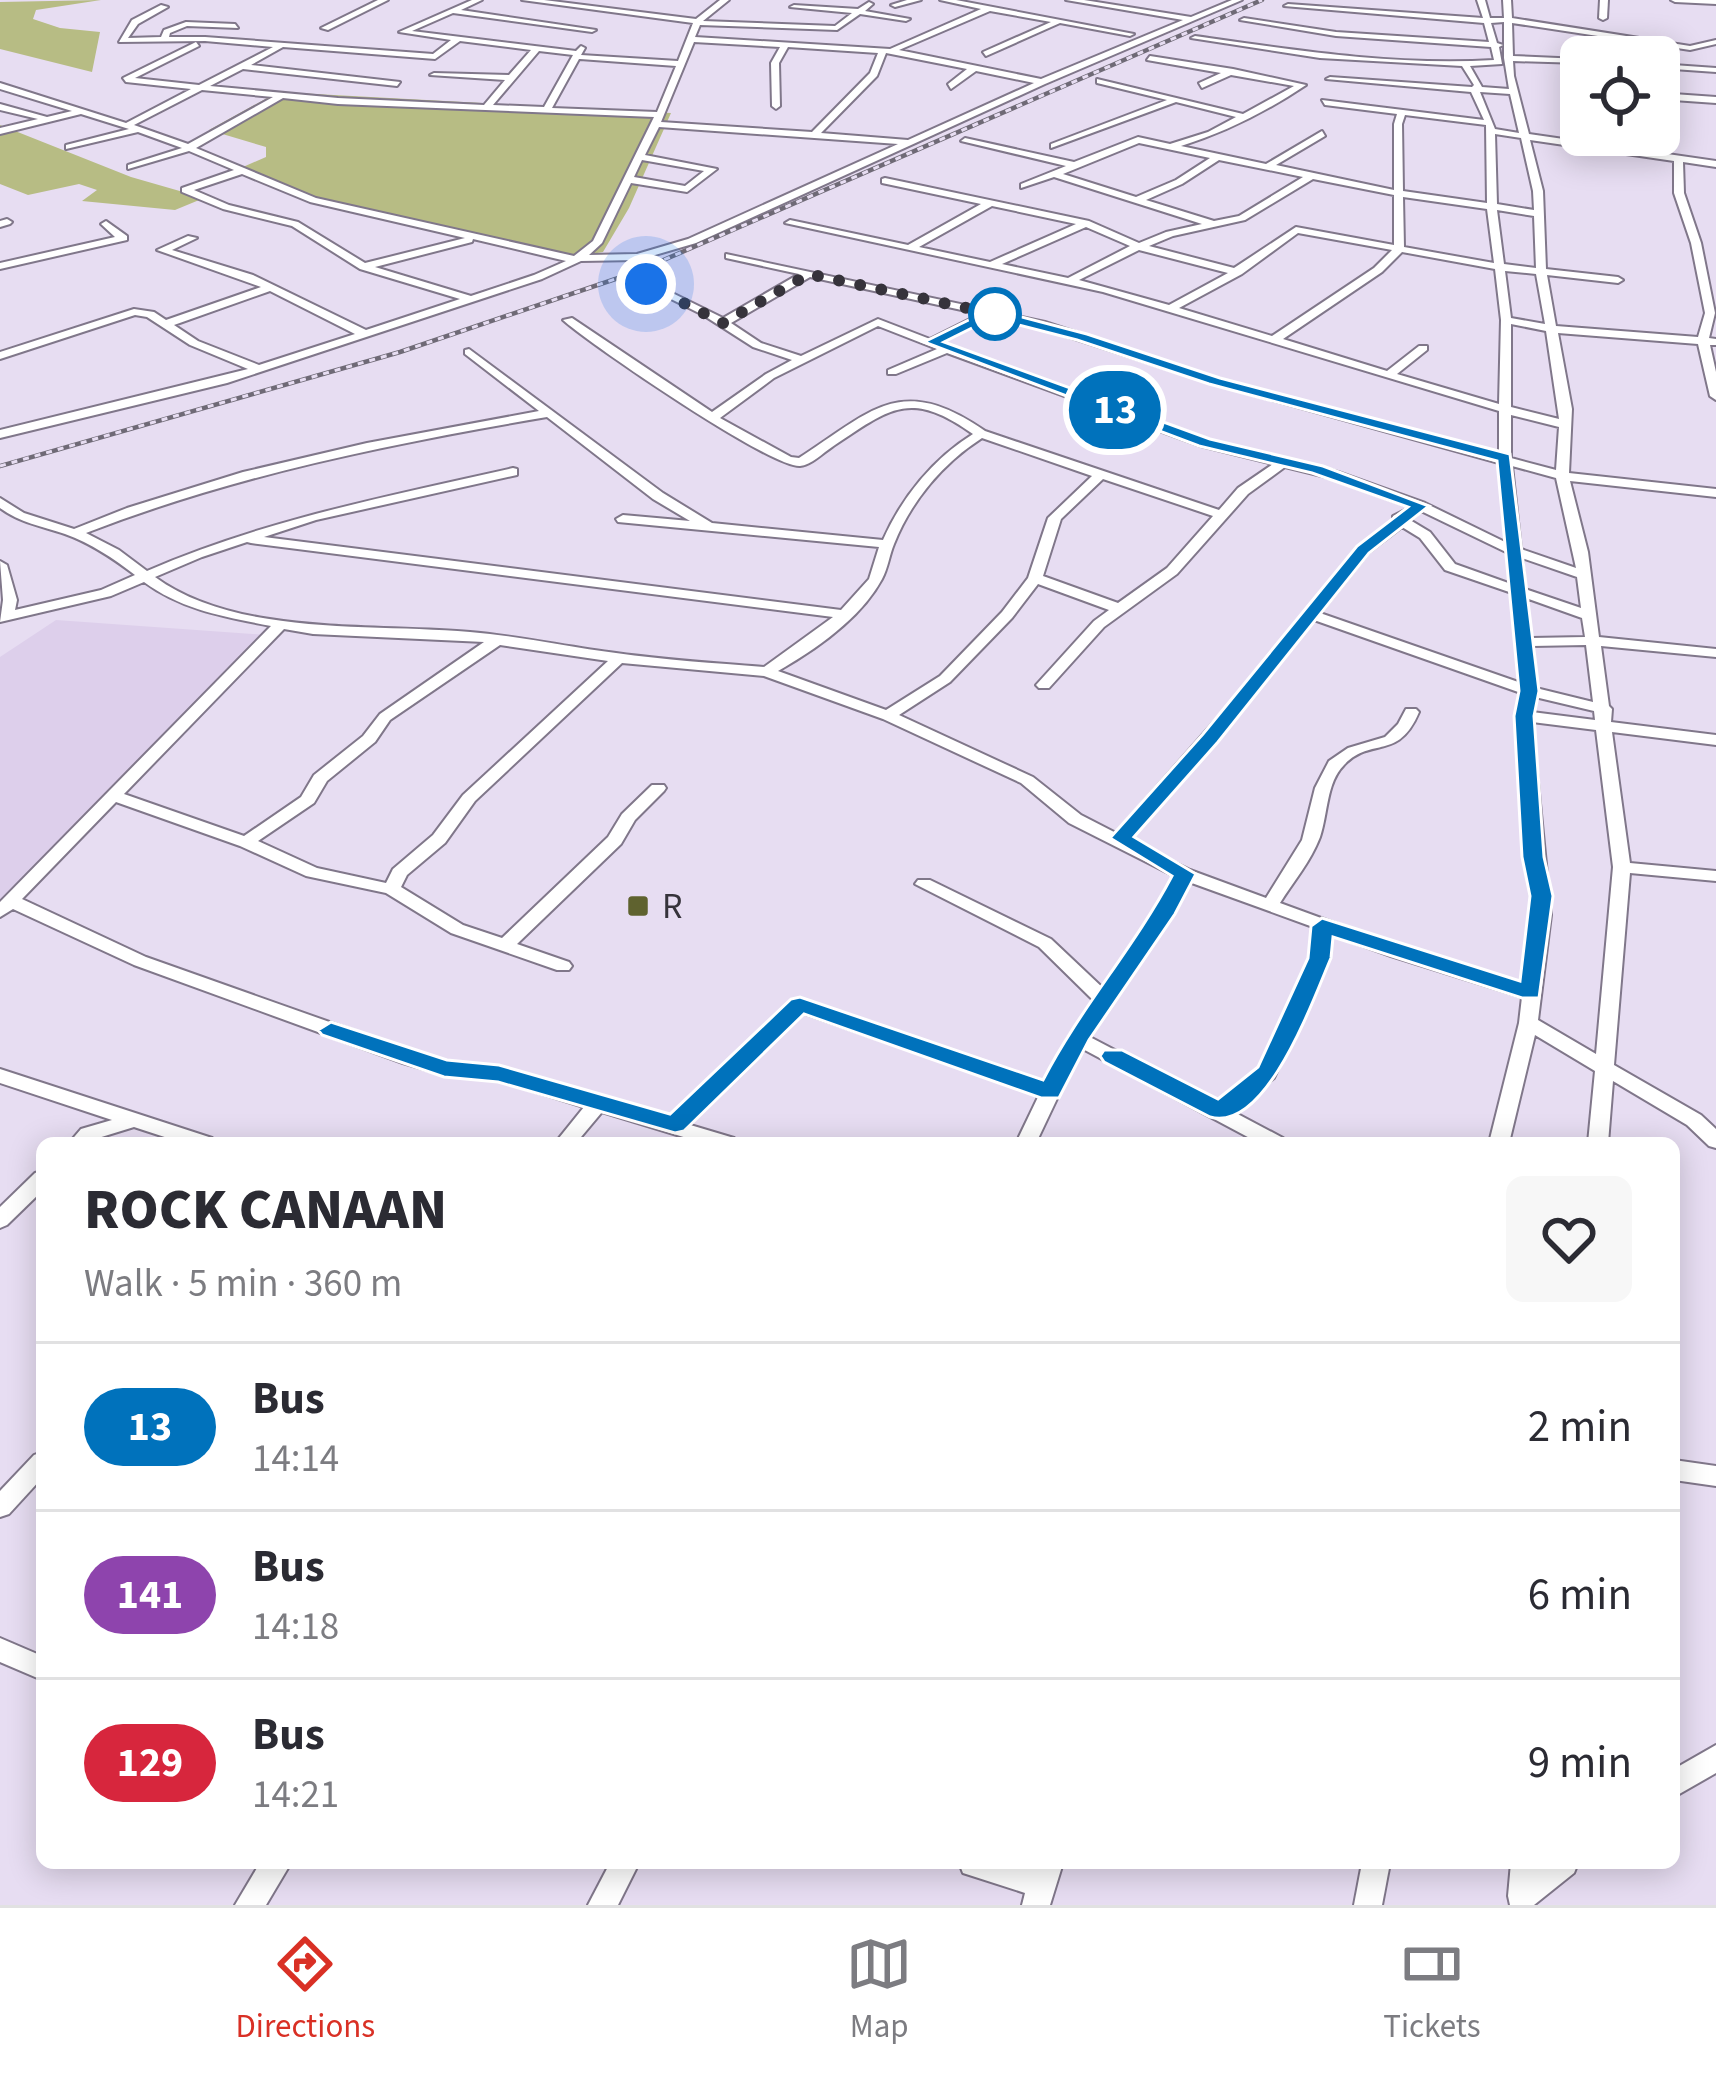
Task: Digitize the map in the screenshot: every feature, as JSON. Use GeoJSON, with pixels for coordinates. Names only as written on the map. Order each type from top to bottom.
{"type":"FeatureCollection","features":[{"type":"Feature","properties":{"kind":"street"},"geometry":{"type":"LineString","coordinates":[[325,28],[384,0]]}},
{"type":"Feature","properties":{"kind":"street"},"geometry":{"type":"LineString","coordinates":[[478,0],[403,32],[679,64]]}},
{"type":"Feature","properties":{"kind":"street"},"geometry":{"type":"LineString","coordinates":[[526,0],[698,21],[837,28],[869,4]]}},
{"type":"Feature","properties":{"kind":"street"},"geometry":{"type":"LineString","coordinates":[[611,11],[631,0]]}},
{"type":"Feature","properties":{"kind":"street"},"geometry":{"type":"LineString","coordinates":[[0,434],[260,370],[577,259],[597,243],[658,119],[698,21],[725,0]]}},
{"type":"Feature","properties":{"kind":"street"},"geometry":{"type":"LineString","coordinates":[[895,5],[917,0]]}},
{"type":"Feature","properties":{"kind":"street"},"geometry":{"type":"LineString","coordinates":[[944,0],[1130,34]]}},
{"type":"Feature","properties":{"kind":"street"},"geometry":{"type":"LineString","coordinates":[[1070,0],[1191,19]]}},
{"type":"Feature","properties":{"kind":"street"},"geometry":{"type":"LineString","coordinates":[[1222,0],[1236,1]]}},
{"type":"Feature","properties":{"kind":"street"},"geometry":{"type":"LineString","coordinates":[[1380,0],[1383,15]]}},
{"type":"Feature","properties":{"kind":"street"},"geometry":{"type":"LineString","coordinates":[[1481,0],[1484,20],[1504,50],[1538,191],[1541,271],[1568,425],[1562,476],[1591,616],[1622,867],[1599,1137]]}},
{"type":"Feature","properties":{"kind":"street"},"geometry":{"type":"LineString","coordinates":[[1195,38],[1313,55],[1468,66],[1499,62],[1510,20],[1507,0]]}},
{"type":"Feature","properties":{"kind":"street"},"geometry":{"type":"LineString","coordinates":[[1603,18],[1604,0]]}},
{"type":"Feature","properties":{"kind":"street"},"geometry":{"type":"LineString","coordinates":[[1676,0],[1716,2]]}},
{"type":"Feature","properties":{"kind":"street"},"geometry":{"type":"LineString","coordinates":[[1676,0],[1685,5],[1683,14]]}},
{"type":"Feature","properties":{"kind":"street"},"geometry":{"type":"LineString","coordinates":[[0,86],[140,129],[294,194],[473,239],[577,259],[638,256],[692,241],[1042,82],[1236,1]]}},
{"type":"Feature","properties":{"kind":"street"},"geometry":{"type":"LineString","coordinates":[[523,20],[555,4]]}},
{"type":"Feature","properties":{"kind":"street"},"geometry":{"type":"LineString","coordinates":[[1009,12],[1024,6]]}},
{"type":"Feature","properties":{"kind":"street"},"geometry":{"type":"LineString","coordinates":[[1288,6],[1510,20],[1702,48],[1716,46]]}},
{"type":"Feature","properties":{"kind":"street"},"geometry":{"type":"LineString","coordinates":[[164,7],[135,22],[122,38],[205,39],[435,57],[459,38]]}},
{"type":"Feature","properties":{"kind":"street"},"geometry":{"type":"LineString","coordinates":[[794,8],[906,19]]}},
{"type":"Feature","properties":{"kind":"street"},"geometry":{"type":"LineString","coordinates":[[815,134],[874,74],[887,51],[990,8]]}},
{"type":"Feature","properties":{"kind":"street"},"geometry":{"type":"LineString","coordinates":[[452,10],[592,30],[628,13]]}},
{"type":"Feature","properties":{"kind":"street"},"geometry":{"type":"LineString","coordinates":[[1244,20],[1560,58]]}},
{"type":"Feature","properties":{"kind":"street"},"geometry":{"type":"LineString","coordinates":[[986,54],[1059,21]]}},
{"type":"Feature","properties":{"kind":"street"},"geometry":{"type":"LineString","coordinates":[[164,40],[166,32],[180,25],[235,26]]}},
{"type":"Feature","properties":{"kind":"street"},"geometry":{"type":"LineString","coordinates":[[548,108],[593,38],[592,30]]}},
{"type":"Feature","properties":{"kind":"street"},"geometry":{"type":"LineString","coordinates":[[205,39],[126,80],[281,96],[548,108],[727,129],[911,142]]}},
{"type":"Feature","properties":{"kind":"street"},"geometry":{"type":"LineString","coordinates":[[692,39],[887,51],[1042,82]]}},
{"type":"Feature","properties":{"kind":"street"},"geometry":{"type":"LineString","coordinates":[[776,106],[775,63],[786,44]]}},
{"type":"Feature","properties":{"kind":"street"},"geometry":{"type":"LineString","coordinates":[[128,125],[283,45]]}},
{"type":"Feature","properties":{"kind":"street"},"geometry":{"type":"LineString","coordinates":[[487,107],[536,49]]}},
{"type":"Feature","properties":{"kind":"street"},"geometry":{"type":"LineString","coordinates":[[1150,58],[1303,85],[1246,118],[1167,147]]}},
{"type":"Feature","properties":{"kind":"street"},"geometry":{"type":"LineString","coordinates":[[242,66],[397,84]]}},
{"type":"Feature","properties":{"kind":"street"},"geometry":{"type":"LineString","coordinates":[[1468,66],[1512,84]]}},
{"type":"Feature","properties":{"kind":"street"},"geometry":{"type":"LineString","coordinates":[[1468,66],[1479,86],[1474,89]]}},
{"type":"Feature","properties":{"kind":"street"},"geometry":{"type":"LineString","coordinates":[[1680,67],[1716,70]]}},
{"type":"Feature","properties":{"kind":"street"},"geometry":{"type":"LineString","coordinates":[[950,86],[974,68]]}},
{"type":"Feature","properties":{"kind":"street"},"geometry":{"type":"LineString","coordinates":[[1202,85],[1233,71]]}},
{"type":"Feature","properties":{"kind":"street"},"geometry":{"type":"LineString","coordinates":[[258,94],[304,72]]}},
{"type":"Feature","properties":{"kind":"street"},"geometry":{"type":"LineString","coordinates":[[434,75],[513,78]]}},
{"type":"Feature","properties":{"kind":"street"},"geometry":{"type":"LineString","coordinates":[[1330,79],[1474,89],[1512,84]]}},
{"type":"Feature","properties":{"kind":"street"},"geometry":{"type":"LineString","coordinates":[[1100,81],[1246,118]]}},
{"type":"Feature","properties":{"kind":"street"},"geometry":{"type":"LineString","coordinates":[[1680,86],[1716,87]]}},
{"type":"Feature","properties":{"kind":"street"},"geometry":{"type":"LineString","coordinates":[[1474,89],[1489,127],[1492,206],[1502,267],[1504,458],[1529,691],[1524,716],[1533,857],[1541,896],[1528,1023],[1500,1137]]}},
{"type":"Feature","properties":{"kind":"street"},"geometry":{"type":"LineString","coordinates":[[131,167],[187,148],[281,96]]}},
{"type":"Feature","properties":{"kind":"street"},"geometry":{"type":"LineString","coordinates":[[1680,97],[1716,100]]}},
{"type":"Feature","properties":{"kind":"street"},"geometry":{"type":"LineString","coordinates":[[1054,146],[1177,99]]}},
{"type":"Feature","properties":{"kind":"street"},"geometry":{"type":"LineString","coordinates":[[1325,102],[1716,164]]}},
{"type":"Feature","properties":{"kind":"street"},"geometry":{"type":"LineString","coordinates":[[0,107],[47,119]]}},
{"type":"Feature","properties":{"kind":"street"},"geometry":{"type":"LineString","coordinates":[[0,131],[87,110]]}},
{"type":"Feature","properties":{"kind":"street"},"geometry":{"type":"LineString","coordinates":[[1399,249],[1398,124],[1402,112]]}},
{"type":"Feature","properties":{"kind":"street"},"geometry":{"type":"LineString","coordinates":[[727,129],[733,116]]}},
{"type":"Feature","properties":{"kind":"street"},"geometry":{"type":"LineString","coordinates":[[69,147],[140,129]]}},
{"type":"Feature","properties":{"kind":"street"},"geometry":{"type":"LineString","coordinates":[[1265,168],[1322,134]]}},
{"type":"Feature","properties":{"kind":"street"},"geometry":{"type":"LineString","coordinates":[[1024,186],[1132,140],[1305,178],[1537,213]]}},
{"type":"Feature","properties":{"kind":"street"},"geometry":{"type":"LineString","coordinates":[[965,141],[1074,164]]}},
{"type":"Feature","properties":{"kind":"street"},"geometry":{"type":"LineString","coordinates":[[627,179],[687,189],[712,169],[638,157]]}},
{"type":"Feature","properties":{"kind":"street"},"geometry":{"type":"LineString","coordinates":[[1137,200],[1179,182],[1216,158]]}},
{"type":"Feature","properties":{"kind":"street"},"geometry":{"type":"LineString","coordinates":[[1678,158],[1679,193],[1696,243],[1710,313],[1716,396]]}},
{"type":"Feature","properties":{"kind":"street"},"geometry":{"type":"LineString","coordinates":[[244,170],[185,190],[305,229],[337,254],[364,267],[471,299]]}},
{"type":"Feature","properties":{"kind":"street"},"geometry":{"type":"LineString","coordinates":[[1054,173],[1215,224]]}},
{"type":"Feature","properties":{"kind":"street"},"geometry":{"type":"LineString","coordinates":[[1070,281],[1141,247],[1250,214],[1305,178]]}},
{"type":"Feature","properties":{"kind":"street"},"geometry":{"type":"LineString","coordinates":[[885,181],[1086,224],[1141,247],[1238,272]]}},
{"type":"Feature","properties":{"kind":"street"},"geometry":{"type":"LineString","coordinates":[[249,209],[294,194]]}},
{"type":"Feature","properties":{"kind":"street"},"geometry":{"type":"LineString","coordinates":[[910,248],[992,202]]}},
{"type":"Feature","properties":{"kind":"street"},"geometry":{"type":"LineString","coordinates":[[1171,308],[1238,272],[1296,230],[1309,214]]}},
{"type":"Feature","properties":{"kind":"street"},"geometry":{"type":"LineString","coordinates":[[790,223],[1070,281],[1503,410],[1568,425]]}},
{"type":"Feature","properties":{"kind":"street"},"geometry":{"type":"LineString","coordinates":[[0,266],[123,238],[106,224]]}},
{"type":"Feature","properties":{"kind":"street"},"geometry":{"type":"LineString","coordinates":[[992,265],[1086,224]]}},
{"type":"Feature","properties":{"kind":"street"},"geometry":{"type":"LineString","coordinates":[[1296,230],[1502,267],[1618,280]]}},
{"type":"Feature","properties":{"kind":"street"},"geometry":{"type":"LineString","coordinates":[[192,238],[162,250],[269,288],[367,335]]}},
{"type":"Feature","properties":{"kind":"street"},"geometry":{"type":"LineString","coordinates":[[364,267],[473,239]]}},
{"type":"Feature","properties":{"kind":"street"},"geometry":{"type":"LineString","coordinates":[[1276,339],[1378,270],[1399,249]]}},
{"type":"Feature","properties":{"kind":"street"},"geometry":{"type":"LineString","coordinates":[[730,256],[1061,330],[1215,381],[1562,476],[1716,493]]}},
{"type":"Feature","properties":{"kind":"street"},"geometry":{"type":"LineString","coordinates":[[723,323],[809,274]]}},
{"type":"Feature","properties":{"kind":"street"},"geometry":{"type":"LineString","coordinates":[[646,284],[757,345],[799,359]]}},
{"type":"Feature","properties":{"kind":"street"},"geometry":{"type":"LineString","coordinates":[[165,324],[269,288]]}},
{"type":"Feature","properties":{"kind":"street"},"geometry":{"type":"LineString","coordinates":[[1,353],[134,311],[260,370]]}},
{"type":"Feature","properties":{"kind":"street"},"geometry":{"type":"LineString","coordinates":[[932,342],[991,313]]}},
{"type":"Feature","properties":{"kind":"street"},"geometry":{"type":"LineString","coordinates":[[568,320],[762,449],[801,462],[853,423],[901,402],[927,404],[981,434],[1222,515]]}},
{"type":"Feature","properties":{"kind":"street"},"geometry":{"type":"LineString","coordinates":[[1506,320],[1553,329],[1710,341]]}},
{"type":"Feature","properties":{"kind":"street"},"geometry":{"type":"LineString","coordinates":[[712,418],[799,359],[872,322],[1205,443],[1334,475],[1581,574]]}},
{"type":"Feature","properties":{"kind":"street"},"geometry":{"type":"LineString","coordinates":[[1390,374],[1423,348]]}},
{"type":"Feature","properties":{"kind":"street"},"geometry":{"type":"LineString","coordinates":[[892,372],[947,349]]}},
{"type":"Feature","properties":{"kind":"street"},"geometry":{"type":"LineString","coordinates":[[470,352],[658,496],[707,526]]}},
{"type":"Feature","properties":{"kind":"street"},"geometry":{"type":"LineString","coordinates":[[75,533],[132,510],[266,470],[548,413]]}},
{"type":"Feature","properties":{"kind":"street"},"geometry":{"type":"LineString","coordinates":[[766,672],[856,604],[875,580],[887,544],[931,474],[959,446],[981,434]]}},
{"type":"Feature","properties":{"kind":"street"},"geometry":{"type":"LineString","coordinates":[[1044,686],[1118,608],[1172,571],[1244,491],[1282,463]]}},
{"type":"Feature","properties":{"kind":"street"},"geometry":{"type":"LineString","coordinates":[[4,617],[106,593],[197,554],[312,517],[513,472]]}},
{"type":"Feature","properties":{"kind":"street"},"geometry":{"type":"LineString","coordinates":[[888,716],[945,679],[1007,615],[1035,578],[1055,518],[1099,476]]}},
{"type":"Feature","properties":{"kind":"street"},"geometry":{"type":"LineString","coordinates":[[0,502],[20,515],[75,533],[171,595],[201,607],[280,624],[496,641],[766,672],[888,716],[1027,780],[1076,819],[1184,874],[1322,926],[1531,993]]}},
{"type":"Feature","properties":{"kind":"street"},"geometry":{"type":"LineString","coordinates":[[1121,838],[1363,550],[1420,506]]}},
{"type":"Feature","properties":{"kind":"street"},"geometry":{"type":"LineString","coordinates":[[623,519],[887,544]]}},
{"type":"Feature","properties":{"kind":"street"},"geometry":{"type":"LineString","coordinates":[[1398,519],[1425,536],[1450,567],[1591,616]]}},
{"type":"Feature","properties":{"kind":"street"},"geometry":{"type":"LineString","coordinates":[[251,539],[840,614]]}},
{"type":"Feature","properties":{"kind":"street"},"geometry":{"type":"LineString","coordinates":[[1543,562],[1581,552]]}},
{"type":"Feature","properties":{"kind":"street"},"geometry":{"type":"LineString","coordinates":[[0,566],[10,600],[4,617]]}},
{"type":"Feature","properties":{"kind":"street"},"geometry":{"type":"LineString","coordinates":[[1035,578],[1118,608]]}},
{"type":"Feature","properties":{"kind":"street"},"geometry":{"type":"LineString","coordinates":[[1312,615],[1604,717],[1716,740]]}},
{"type":"Feature","properties":{"kind":"street"},"geometry":{"type":"LineString","coordinates":[[280,624],[6,906],[140,961],[410,1058],[444,1068],[499,1074],[711,1137]]}},
{"type":"Feature","properties":{"kind":"street"},"geometry":{"type":"LineString","coordinates":[[246,842],[308,800],[320,778],[369,739],[385,717],[496,641]]}},
{"type":"Feature","properties":{"kind":"street"},"geometry":{"type":"LineString","coordinates":[[1524,642],[1592,641],[1716,653]]}},
{"type":"Feature","properties":{"kind":"street"},"geometry":{"type":"LineString","coordinates":[[112,795],[246,842],[312,872],[364,886],[396,881],[523,744],[619,658]]}},
{"type":"Feature","properties":{"kind":"street"},"geometry":{"type":"LineString","coordinates":[[1269,906],[1307,849],[1330,773],[1344,756],[1394,739],[1411,712]]}},
{"type":"Feature","properties":{"kind":"street"},"geometry":{"type":"LineString","coordinates":[[1524,716],[1604,717]]}},
{"type":"Feature","properties":{"kind":"street"},"geometry":{"type":"LineString","coordinates":[[503,947],[606,849],[628,817],[658,788]]}},
{"type":"Feature","properties":{"kind":"street"},"geometry":{"type":"LineString","coordinates":[[1622,867],[1716,876]]}},
{"type":"Feature","properties":{"kind":"street"},"geometry":{"type":"LineString","coordinates":[[1030,1137],[1077,1038],[1184,874]]}},
{"type":"Feature","properties":{"kind":"street"},"geometry":{"type":"LineString","coordinates":[[396,881],[457,929],[563,966]]}},
{"type":"Feature","properties":{"kind":"street"},"geometry":{"type":"LineString","coordinates":[[924,884],[1045,943],[1106,1000]]}},
{"type":"Feature","properties":{"kind":"street"},"geometry":{"type":"LineString","coordinates":[[1220,1111],[1264,1078],[1320,958],[1322,926]]}},
{"type":"Feature","properties":{"kind":"street"},"geometry":{"type":"LineString","coordinates":[[675,1124],[800,1004],[1050,1092]]}},
{"type":"Feature","properties":{"kind":"street"},"geometry":{"type":"LineString","coordinates":[[1528,1023],[1694,1120],[1716,1141]]}},
{"type":"Feature","properties":{"kind":"street"},"geometry":{"type":"LineString","coordinates":[[1077,1038],[1266,1137]]}},
{"type":"Feature","properties":{"kind":"street"},"geometry":{"type":"LineString","coordinates":[[0,1076],[187,1137]]}},
{"type":"Feature","properties":{"kind":"street"},"geometry":{"type":"LineString","coordinates":[[571,1137],[598,1103]]}},
{"type":"Feature","properties":{"kind":"street"},"geometry":{"type":"LineString","coordinates":[[85,1137],[135,1120]]}},
{"type":"Feature","properties":{"kind":"street"},"geometry":{"type":"LineString","coordinates":[[0,1220],[36,1184]]}},
{"type":"Feature","properties":{"kind":"street"},"geometry":{"type":"LineString","coordinates":[[0,1507],[36,1468]]}},
{"type":"Feature","properties":{"kind":"street"},"geometry":{"type":"LineString","coordinates":[[1680,1471],[1716,1476]]}},
{"type":"Feature","properties":{"kind":"street"},"geometry":{"type":"LineString","coordinates":[[0,1650],[36,1666]]}},
{"type":"Feature","properties":{"kind":"street"},"geometry":{"type":"LineString","coordinates":[[1680,1780],[1716,1758]]}},
{"type":"Feature","properties":{"kind":"street"},"geometry":{"type":"LineString","coordinates":[[249,1905],[273,1869]]}},
{"type":"Feature","properties":{"kind":"street"},"geometry":{"type":"LineString","coordinates":[[602,1905],[622,1869]]}},
{"type":"Feature","properties":{"kind":"street"},"geometry":{"type":"LineString","coordinates":[[993,1869],[1042,1884]]}},
{"type":"Feature","properties":{"kind":"street"},"geometry":{"type":"LineString","coordinates":[[1368,1905],[1375,1869]]}},
{"type":"Feature","properties":{"kind":"street"},"geometry":{"type":"LineString","coordinates":[[1522,1900],[1525,1869]]}},
{"type":"Feature","properties":{"kind":"street"},"geometry":{"type":"LineString","coordinates":[[1522,1900],[1557,1869]]}},
{"type":"Feature","properties":{"kind":"shaded area"},"geometry":{"type":"Polygon","coordinates":[[[56,620],[267,635],[0,911],[0,657],[56,620]]]}},
{"type":"Feature","properties":{"kind":"green space"},"geometry":{"type":"Polygon","coordinates":[[[101,0],[36,10],[33,19],[60,28],[100,32],[92,72],[0,49],[0,2],[101,0]]]}},
{"type":"Feature","properties":{"kind":"green space"},"geometry":{"type":"Polygon","coordinates":[[[278,92],[671,113],[629,208],[603,252],[563,259],[302,195],[243,167],[266,157],[266,147],[209,130],[278,92]]]}},
{"type":"Feature","properties":{"kind":"green space"},"geometry":{"type":"Polygon","coordinates":[[[0,125],[131,177],[204,198],[175,210],[82,201],[97,190],[79,184],[28,195],[0,184],[0,125]]]}},
{"type":"Feature","properties":{"kind":"railway"},"geometry":{"type":"LineString","coordinates":[[0,466],[400,352],[636,272],[1262,0]]}},
{"type":"Feature","properties":{"kind":"bus line","name":"13"},"geometry":{"type":"LineString","coordinates":[[331,1030],[444,1068],[499,1074],[675,1124],[800,1004],[1050,1092],[1077,1038],[1164,914],[1184,874],[1121,838],[1160,799],[1363,550],[1420,506],[1317,470],[1205,443],[1007,374],[932,342],[991,313],[1041,324],[1215,381],[1504,458],[1529,691],[1524,716],[1533,857],[1541,896],[1531,993],[1322,926],[1320,958],[1264,1078],[1220,1111],[1113,1056]]}},
{"type":"Feature","properties":{"kind":"place","name":"R"},"geometry":{"type":"Point","coordinates":[638,906]}},
{"type":"Feature","properties":{"kind":"route"},"geometry":{"type":"LineString","coordinates":[[646,284],[723,323],[809,274],[995,314]]}}]}
